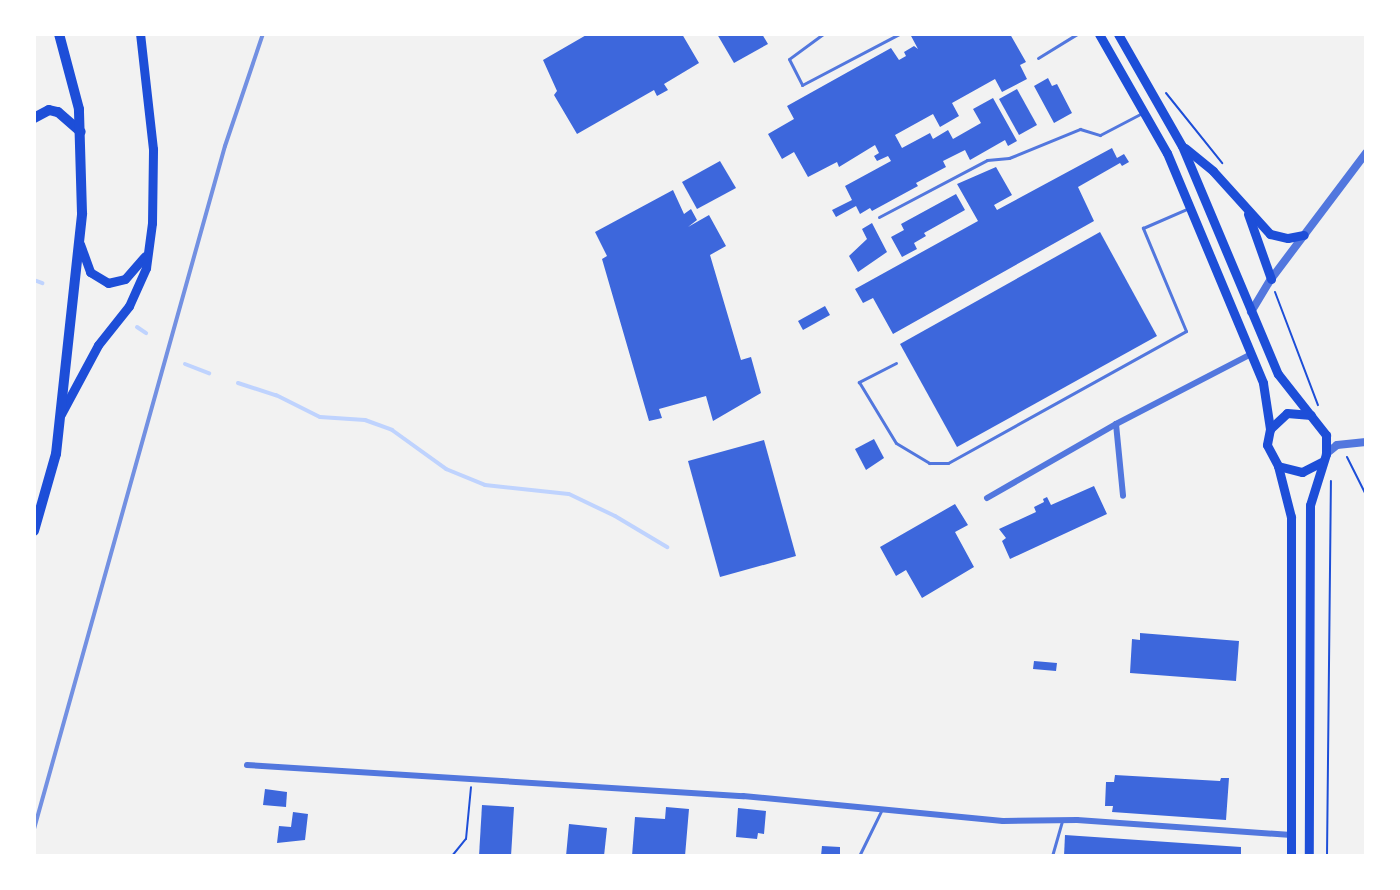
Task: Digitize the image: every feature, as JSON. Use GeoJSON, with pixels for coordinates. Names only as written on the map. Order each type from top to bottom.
{"type":"FeatureCollection","features":[{"type":"Feature","properties":{"kind":"main road"},"geometry":{"type":"LineString","coordinates":[[34,531],[56,454],[80,244],[81,132],[73,81],[59,34]]}},
{"type":"Feature","properties":{"kind":"main road"},"geometry":{"type":"LineString","coordinates":[[61,415],[93,353],[136,294],[149,250],[153,149],[140,34]]}},
{"type":"Feature","properties":{"kind":"main road"},"geometry":{"type":"LineString","coordinates":[[1099,34],[1145,111],[1190,207],[1263,383],[1270,429],[1269,453],[1278,466],[1291,517],[1291,856]]}},
{"type":"Feature","properties":{"kind":"main road"},"geometry":{"type":"LineString","coordinates":[[1118,34],[1182,146],[1278,374],[1318,415],[1323,429],[1325,457],[1310,505],[1309,856]]}},
{"type":"Feature","properties":{"kind":"main road"},"geometry":{"type":"LineString","coordinates":[[34,118],[49,110],[58,112],[81,132]]}},
{"type":"Feature","properties":{"kind":"main road"},"geometry":{"type":"LineString","coordinates":[[1182,146],[1213,171],[1274,236],[1288,238],[1304,235]]}},
{"type":"Feature","properties":{"kind":"main road"},"geometry":{"type":"LineString","coordinates":[[1246,209],[1271,279]]}},
{"type":"Feature","properties":{"kind":"main road"},"geometry":{"type":"LineString","coordinates":[[80,244],[90,272],[108,283],[125,279],[149,250]]}},
{"type":"Feature","properties":{"kind":"main road"},"geometry":{"type":"LineString","coordinates":[[1270,429],[1287,413],[1318,415]]}},
{"type":"Feature","properties":{"kind":"main road"},"geometry":{"type":"LineString","coordinates":[[1278,466],[1302,472],[1325,457]]}},
{"type":"Feature","properties":{"kind":"street"},"geometry":{"type":"LineString","coordinates":[[1251,312],[1271,279],[1366,153]]}},
{"type":"Feature","properties":{"kind":"street"},"geometry":{"type":"LineString","coordinates":[[987,498],[1116,424],[1251,354]]}},
{"type":"Feature","properties":{"kind":"street"},"geometry":{"type":"LineString","coordinates":[[1116,424],[1123,496]]}},
{"type":"Feature","properties":{"kind":"street"},"geometry":{"type":"LineString","coordinates":[[1323,429],[1344,443]]}},
{"type":"Feature","properties":{"kind":"street"},"geometry":{"type":"LineString","coordinates":[[1325,457],[1344,443],[1366,442]]}},
{"type":"Feature","properties":{"kind":"street"},"geometry":{"type":"LineString","coordinates":[[247,765],[743,796],[1003,821],[1062,820],[1291,835]]}},
{"type":"Feature","properties":{"kind":"lane"},"geometry":{"type":"LineString","coordinates":[[823,34],[789,59],[802,85],[899,34]]}},
{"type":"Feature","properties":{"kind":"lane"},"geometry":{"type":"LineString","coordinates":[[1038,58],[1077,34]]}},
{"type":"Feature","properties":{"kind":"lane"},"geometry":{"type":"LineString","coordinates":[[879,217],[987,160],[1009,158],[1080,129],[1094,135],[1105,133],[1145,111]]}},
{"type":"Feature","properties":{"kind":"lane"},"geometry":{"type":"LineString","coordinates":[[896,363],[859,382],[886,432],[896,443],[929,463],[948,463],[1186,331],[1143,228],[1190,207]]}},
{"type":"Feature","properties":{"kind":"lane"},"geometry":{"type":"LineString","coordinates":[[859,856],[881,811]]}},
{"type":"Feature","properties":{"kind":"lane"},"geometry":{"type":"LineString","coordinates":[[1052,856],[1062,820]]}},
{"type":"Feature","properties":{"kind":"path"},"geometry":{"type":"LineString","coordinates":[[1163,90],[1223,164]]}},
{"type":"Feature","properties":{"kind":"path"},"geometry":{"type":"LineString","coordinates":[[1271,279],[1318,415]]}},
{"type":"Feature","properties":{"kind":"path"},"geometry":{"type":"LineString","coordinates":[[1344,443],[1366,495]]}},
{"type":"Feature","properties":{"kind":"path"},"geometry":{"type":"LineString","coordinates":[[1327,856],[1330,471]]}},
{"type":"Feature","properties":{"kind":"path"},"geometry":{"type":"LineString","coordinates":[[452,856],[466,839],[471,778]]}},
{"type":"Feature","properties":{"kind":"building"},"geometry":{"type":"Polygon","coordinates":[[[588,34],[682,34],[699,63],[664,84],[668,90],[657,96],[654,90],[577,134],[554,95],[557,91],[543,60],[588,34]]]}},
{"type":"Feature","properties":{"kind":"building"},"geometry":{"type":"Polygon","coordinates":[[[717,34],[762,34],[768,44],[734,63],[717,34]]]}},
{"type":"Feature","properties":{"kind":"building"},"geometry":{"type":"Polygon","coordinates":[[[910,34],[1010,34],[1026,62],[1020,65],[1027,79],[1002,92],[995,79],[952,103],[959,116],[940,127],[933,114],[895,135],[902,148],[930,133],[933,139],[948,130],[953,139],[981,123],[973,109],[993,98],[1017,141],[1008,146],[1005,140],[970,160],[965,150],[943,161],[946,167],[916,183],[918,186],[872,211],[870,208],[860,214],[856,206],[836,217],[832,210],[852,200],[845,186],[891,161],[888,156],[877,161],[874,156],[879,153],[875,145],[839,167],[837,162],[808,177],[794,152],[782,159],[768,134],[794,119],[787,106],[891,48],[899,60],[906,56],[904,52],[914,46],[918,49],[910,34]]]}},
{"type":"Feature","properties":{"kind":"building"},"geometry":{"type":"Polygon","coordinates":[[[1048,78],[1052,86],[1057,84],[1072,113],[1054,123],[1034,86],[1048,78]]]}},
{"type":"Feature","properties":{"kind":"building"},"geometry":{"type":"Polygon","coordinates":[[[1017,89],[1037,125],[1019,135],[999,99],[1017,89]]]}},
{"type":"Feature","properties":{"kind":"building"},"geometry":{"type":"Polygon","coordinates":[[[1112,148],[1117,158],[1124,154],[1129,162],[1122,166],[1120,163],[1078,187],[1094,221],[893,334],[873,298],[863,303],[855,289],[978,221],[957,184],[996,167],[1012,195],[994,205],[997,210],[1112,148]]]}},
{"type":"Feature","properties":{"kind":"building"},"geometry":{"type":"Polygon","coordinates":[[[720,161],[736,188],[697,209],[682,182],[720,161]]]}},
{"type":"Feature","properties":{"kind":"building"},"geometry":{"type":"Polygon","coordinates":[[[673,190],[684,214],[691,209],[697,220],[688,227],[709,215],[726,246],[710,255],[741,360],[751,357],[761,393],[713,421],[706,396],[659,409],[662,418],[649,421],[602,259],[607,256],[595,232],[673,190]]]}},
{"type":"Feature","properties":{"kind":"building"},"geometry":{"type":"Polygon","coordinates":[[[956,194],[965,210],[924,233],[926,236],[914,243],[917,249],[902,257],[891,237],[904,230],[901,224],[956,194]]]}},
{"type":"Feature","properties":{"kind":"building"},"geometry":{"type":"Polygon","coordinates":[[[872,223],[887,252],[858,272],[849,256],[867,239],[862,229],[872,223]]]}},
{"type":"Feature","properties":{"kind":"building"},"geometry":{"type":"Polygon","coordinates":[[[1100,232],[1157,336],[957,447],[900,344],[1100,232]]]}},
{"type":"Feature","properties":{"kind":"building"},"geometry":{"type":"Polygon","coordinates":[[[825,306],[830,315],[803,330],[798,321],[825,306]]]}},
{"type":"Feature","properties":{"kind":"building"},"geometry":{"type":"Polygon","coordinates":[[[874,439],[884,458],[866,470],[855,449],[874,439]]]}},
{"type":"Feature","properties":{"kind":"building"},"geometry":{"type":"Polygon","coordinates":[[[764,440],[796,556],[720,577],[688,461],[764,440]]]}},
{"type":"Feature","properties":{"kind":"building"},"geometry":{"type":"Polygon","coordinates":[[[1094,486],[1107,514],[1010,559],[1002,541],[1006,538],[999,529],[1036,512],[1034,507],[1047,497],[1051,505],[1094,486]]]}},
{"type":"Feature","properties":{"kind":"building"},"geometry":{"type":"Polygon","coordinates":[[[955,504],[968,525],[955,532],[974,567],[922,598],[906,570],[896,576],[880,547],[955,504]]]}},
{"type":"Feature","properties":{"kind":"building"},"geometry":{"type":"Polygon","coordinates":[[[1140,633],[1239,641],[1236,681],[1130,673],[1132,639],[1140,640],[1140,633]]]}},
{"type":"Feature","properties":{"kind":"building"},"geometry":{"type":"Polygon","coordinates":[[[1034,661],[1057,663],[1056,671],[1033,669],[1034,661]]]}},
{"type":"Feature","properties":{"kind":"building"},"geometry":{"type":"Polygon","coordinates":[[[1115,775],[1220,781],[1221,778],[1229,778],[1226,820],[1112,812],[1113,806],[1105,806],[1106,782],[1114,782],[1115,775]]]}},
{"type":"Feature","properties":{"kind":"building"},"geometry":{"type":"Polygon","coordinates":[[[265,789],[287,792],[286,807],[263,805],[265,789]]]}},
{"type":"Feature","properties":{"kind":"building"},"geometry":{"type":"Polygon","coordinates":[[[482,805],[514,807],[511,856],[479,856],[482,805]]]}},
{"type":"Feature","properties":{"kind":"building"},"geometry":{"type":"Polygon","coordinates":[[[666,807],[689,809],[685,856],[632,856],[635,817],[665,819],[666,807]]]}},
{"type":"Feature","properties":{"kind":"building"},"geometry":{"type":"Polygon","coordinates":[[[738,808],[766,811],[764,834],[758,833],[757,839],[736,837],[738,808]]]}},
{"type":"Feature","properties":{"kind":"building"},"geometry":{"type":"Polygon","coordinates":[[[293,812],[308,814],[305,840],[277,843],[279,826],[291,827],[293,812]]]}},
{"type":"Feature","properties":{"kind":"building"},"geometry":{"type":"Polygon","coordinates":[[[569,824],[607,828],[604,856],[566,856],[569,824]]]}},
{"type":"Feature","properties":{"kind":"building"},"geometry":{"type":"Polygon","coordinates":[[[1065,835],[1241,847],[1241,856],[1064,856],[1065,835]]]}},
{"type":"Feature","properties":{"kind":"building"},"geometry":{"type":"Polygon","coordinates":[[[822,846],[840,847],[840,856],[821,856],[822,846]]]}},
{"type":"Feature","properties":{"kind":"waterway"},"geometry":{"type":"LineString","coordinates":[[34,280],[42,283]]}},
{"type":"Feature","properties":{"kind":"waterway"},"geometry":{"type":"LineString","coordinates":[[137,327],[146,333]]}},
{"type":"Feature","properties":{"kind":"waterway"},"geometry":{"type":"LineString","coordinates":[[185,364],[209,373]]}},
{"type":"Feature","properties":{"kind":"waterway"},"geometry":{"type":"LineString","coordinates":[[238,383],[276,395],[320,417],[365,420],[392,430],[446,469],[485,485],[569,494],[615,516],[667,547]]}},
{"type":"Feature","properties":{"kind":"railway"},"geometry":{"type":"LineString","coordinates":[[34,829],[225,146],[263,34]]}}]}
